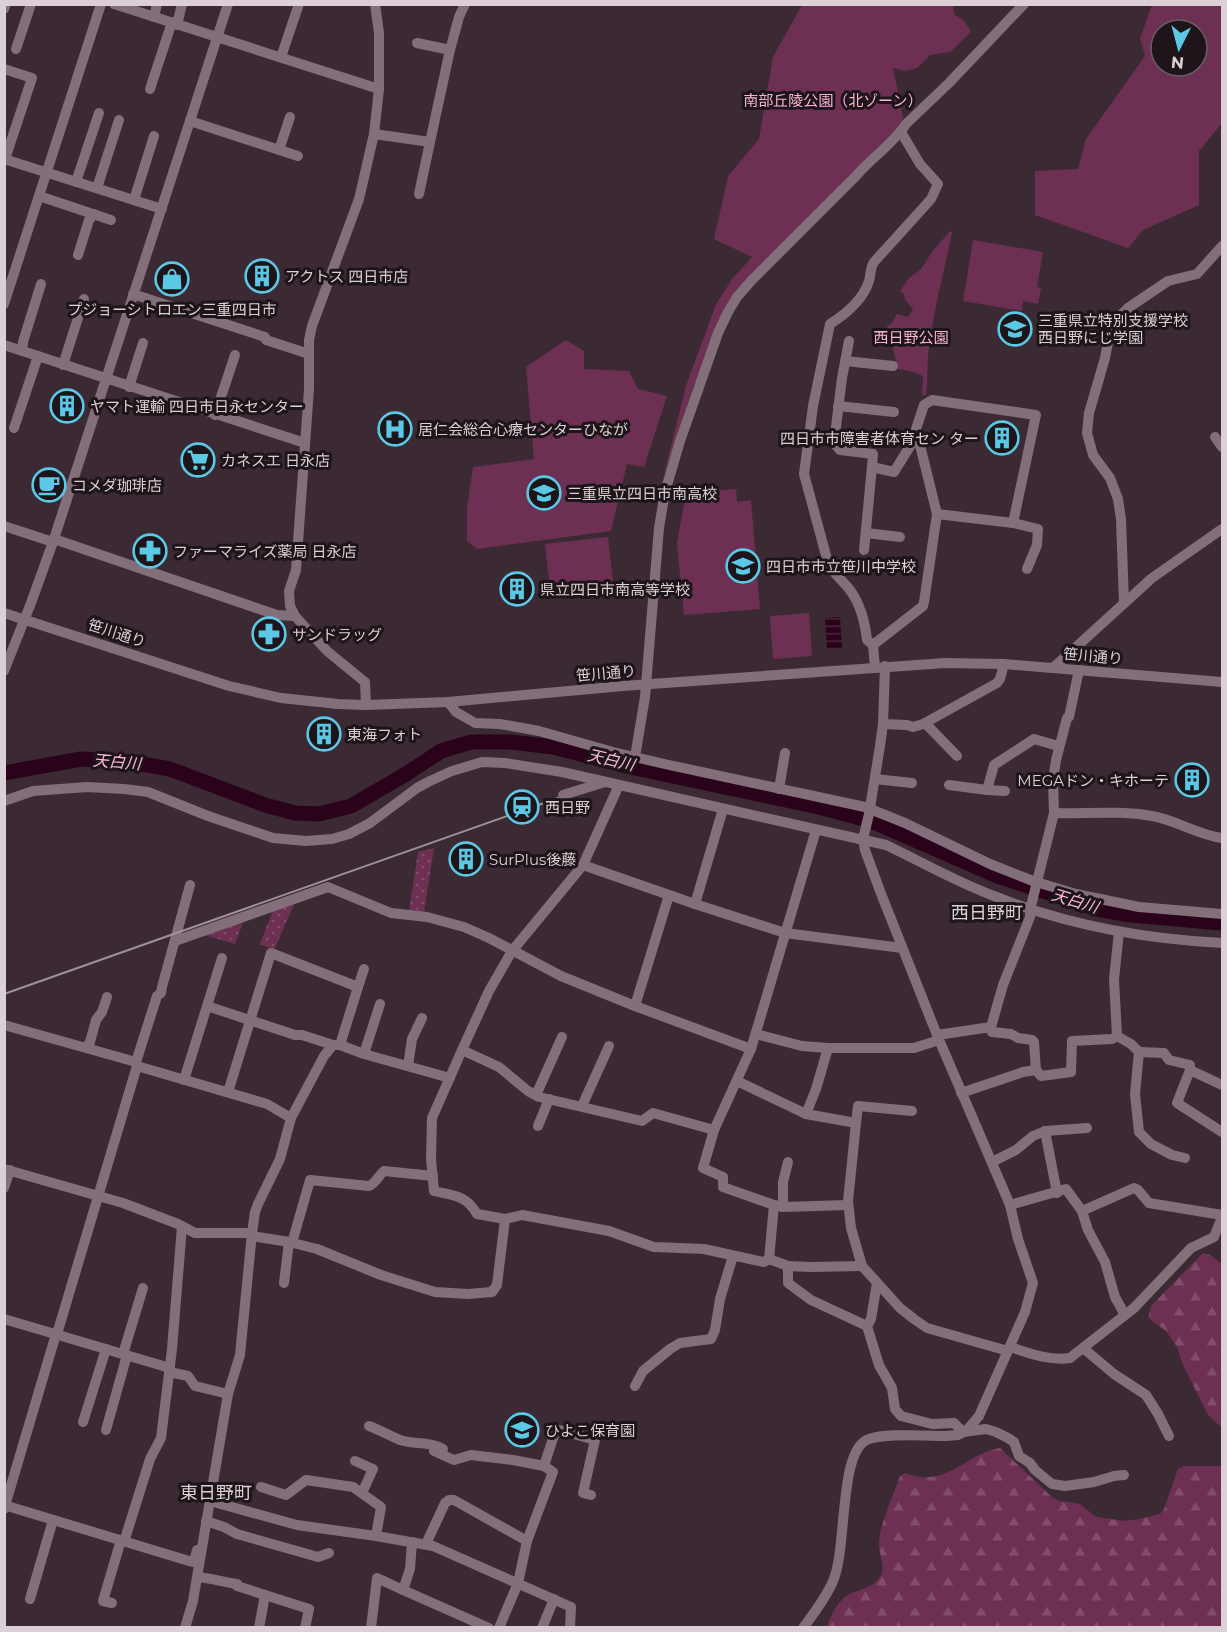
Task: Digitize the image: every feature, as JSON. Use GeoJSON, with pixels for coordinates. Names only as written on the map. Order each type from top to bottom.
{"type":"FeatureCollection","features":[{"type":"Feature","properties":{"kind":"street"},"geometry":{"type":"LineString","coordinates":[[16,49],[31,4]]}},
{"type":"Feature","properties":{"kind":"street"},"geometry":{"type":"LineString","coordinates":[[4,304],[101,4]]}},
{"type":"Feature","properties":{"kind":"street"},"geometry":{"type":"LineString","coordinates":[[114,4],[379,90]]}},
{"type":"Feature","properties":{"kind":"street"},"geometry":{"type":"LineString","coordinates":[[154,17],[157,4]]}},
{"type":"Feature","properties":{"kind":"street"},"geometry":{"type":"LineString","coordinates":[[150,89],[182,4]]}},
{"type":"Feature","properties":{"kind":"street"},"geometry":{"type":"LineString","coordinates":[[4,671],[53,540],[228,4]]}},
{"type":"Feature","properties":{"kind":"street"},"geometry":{"type":"LineString","coordinates":[[281,57],[299,4]]}},
{"type":"Feature","properties":{"kind":"street"},"geometry":{"type":"LineString","coordinates":[[366,705],[365,682],[327,651],[295,616],[290,606],[289,591],[296,570],[309,388],[309,340],[312,326],[359,199],[374,134],[379,90],[379,33],[375,4]]}},
{"type":"Feature","properties":{"kind":"street"},"geometry":{"type":"LineString","coordinates":[[419,194],[450,50],[465,4]]}},
{"type":"Feature","properties":{"kind":"street"},"geometry":{"type":"LineString","coordinates":[[635,757],[645,697],[658,528],[665,492],[680,441],[718,333],[728,312],[737,297],[756,275],[901,132],[906,124],[1024,4]]}},
{"type":"Feature","properties":{"kind":"street"},"geometry":{"type":"LineString","coordinates":[[417,43],[450,50]]}},
{"type":"Feature","properties":{"kind":"street"},"geometry":{"type":"LineString","coordinates":[[4,69],[32,78],[5,159],[162,209]]}},
{"type":"Feature","properties":{"kind":"street"},"geometry":{"type":"LineString","coordinates":[[76,182],[99,113]]}},
{"type":"Feature","properties":{"kind":"street"},"geometry":{"type":"LineString","coordinates":[[279,150],[290,117]]}},
{"type":"Feature","properties":{"kind":"street"},"geometry":{"type":"LineString","coordinates":[[97,188],[119,120]]}},
{"type":"Feature","properties":{"kind":"street"},"geometry":{"type":"LineString","coordinates":[[190,121],[298,156]]}},
{"type":"Feature","properties":{"kind":"street"},"geometry":{"type":"LineString","coordinates":[[803,1628],[833,1581],[840,1556],[851,1464],[857,1449],[865,1441],[879,1437],[947,1436],[958,1435],[966,1431],[979,1416],[1025,1312],[1033,1283],[1018,1239],[1010,1205],[902,948],[863,839],[875,779],[882,724],[880,667],[873,645],[867,640],[864,617],[850,591],[832,572],[812,509],[804,474],[813,406],[830,324],[854,306],[868,282],[871,266],[927,203],[938,184],[921,164],[901,132]]}},
{"type":"Feature","properties":{"kind":"street"},"geometry":{"type":"LineString","coordinates":[[374,134],[430,142]]}},
{"type":"Feature","properties":{"kind":"street"},"geometry":{"type":"LineString","coordinates":[[134,200],[154,136]]}},
{"type":"Feature","properties":{"kind":"street"},"geometry":{"type":"LineString","coordinates":[[39,196],[111,220]]}},
{"type":"Feature","properties":{"kind":"street"},"geometry":{"type":"LineString","coordinates":[[78,255],[94,214]]}},
{"type":"Feature","properties":{"kind":"street"},"geometry":{"type":"LineString","coordinates":[[1124,603],[1118,499],[1110,478],[1093,455],[1087,433],[1089,413],[1113,323],[1128,308],[1168,281],[1197,274],[1222,246]]}},
{"type":"Feature","properties":{"kind":"street"},"geometry":{"type":"LineString","coordinates":[[22,351],[41,284]]}},
{"type":"Feature","properties":{"kind":"street"},"geometry":{"type":"LineString","coordinates":[[133,294],[265,337],[266,340],[309,354]]}},
{"type":"Feature","properties":{"kind":"street"},"geometry":{"type":"LineString","coordinates":[[63,365],[84,299]]}},
{"type":"Feature","properties":{"kind":"street"},"geometry":{"type":"LineString","coordinates":[[849,341],[834,443],[840,450],[873,454],[864,550]]}},
{"type":"Feature","properties":{"kind":"street"},"geometry":{"type":"LineString","coordinates":[[129,387],[143,343]]}},
{"type":"Feature","properties":{"kind":"street"},"geometry":{"type":"LineString","coordinates":[[4,345],[305,443]]}},
{"type":"Feature","properties":{"kind":"street"},"geometry":{"type":"LineString","coordinates":[[215,415],[235,355]]}},
{"type":"Feature","properties":{"kind":"street"},"geometry":{"type":"LineString","coordinates":[[14,428],[38,356]]}},
{"type":"Feature","properties":{"kind":"street"},"geometry":{"type":"LineString","coordinates":[[846,361],[892,366]]}},
{"type":"Feature","properties":{"kind":"street"},"geometry":{"type":"LineString","coordinates":[[873,645],[923,606],[937,514],[915,429],[924,405],[932,400],[1036,415],[1013,523]]}},
{"type":"Feature","properties":{"kind":"street"},"geometry":{"type":"LineString","coordinates":[[838,406],[894,412]]}},
{"type":"Feature","properties":{"kind":"street"},"geometry":{"type":"LineString","coordinates":[[872,467],[894,472],[917,435]]}},
{"type":"Feature","properties":{"kind":"street"},"geometry":{"type":"LineString","coordinates":[[1215,437],[1222,447]]}},
{"type":"Feature","properties":{"kind":"street"},"geometry":{"type":"LineString","coordinates":[[937,514],[1013,523],[1038,529],[1037,545],[1027,569]]}},
{"type":"Feature","properties":{"kind":"street"},"geometry":{"type":"LineString","coordinates":[[4,526],[53,540],[277,615],[295,616]]}},
{"type":"Feature","properties":{"kind":"street"},"geometry":{"type":"LineString","coordinates":[[1053,668],[1152,578],[1222,529]]}},
{"type":"Feature","properties":{"kind":"street"},"geometry":{"type":"LineString","coordinates":[[866,534],[900,537]]}},
{"type":"Feature","properties":{"kind":"street","name":"笹川通り"},"geometry":{"type":"LineString","coordinates":[[4,613],[229,686],[281,698],[338,704],[448,702],[646,684],[966,662],[1222,682]]}},
{"type":"Feature","properties":{"kind":"street"},"geometry":{"type":"LineString","coordinates":[[882,724],[907,724],[914,727],[925,723],[997,683],[1004,664]]}},
{"type":"Feature","properties":{"kind":"street"},"geometry":{"type":"LineString","coordinates":[[1079,670],[1069,717],[1058,747],[1053,781],[1054,813],[1030,917],[1003,985],[992,1032],[1032,1040],[1036,1070],[1041,1076],[1071,1072],[1072,1041],[1112,1039],[1117,1036]]}},
{"type":"Feature","properties":{"kind":"street"},"geometry":{"type":"LineString","coordinates":[[448,702],[456,712],[475,723],[500,724],[538,731],[635,757],[816,795],[935,837],[990,864],[1037,883],[1076,894],[1139,907],[1222,914]]}},
{"type":"Feature","properties":{"kind":"street"},"geometry":{"type":"LineString","coordinates":[[925,723],[957,756]]}},
{"type":"Feature","properties":{"kind":"street"},"geometry":{"type":"LineString","coordinates":[[987,790],[994,765],[1034,739],[1058,747]]}},
{"type":"Feature","properties":{"kind":"street"},"geometry":{"type":"LineString","coordinates":[[779,789],[785,753]]}},
{"type":"Feature","properties":{"kind":"street"},"geometry":{"type":"LineString","coordinates":[[4,801],[33,791],[87,788],[148,792],[208,816],[273,838],[306,841],[332,839],[349,834],[370,823],[417,788],[452,771],[482,762],[505,763],[562,772],[885,845],[960,882],[1080,924],[1162,938],[1222,943]]}},
{"type":"Feature","properties":{"kind":"street"},"geometry":{"type":"LineString","coordinates":[[875,779],[912,783]]}},
{"type":"Feature","properties":{"kind":"street"},"geometry":{"type":"LineString","coordinates":[[563,795],[605,782]]}},
{"type":"Feature","properties":{"kind":"street"},"geometry":{"type":"LineString","coordinates":[[619,785],[583,865],[512,951],[489,991],[462,1050],[432,1118],[431,1159],[434,1191],[465,1199],[477,1214],[505,1219],[522,1215],[609,1231],[654,1247],[704,1249],[764,1262],[769,1259],[789,1266],[862,1266]]}},
{"type":"Feature","properties":{"kind":"street"},"geometry":{"type":"LineString","coordinates":[[949,785],[1005,791]]}},
{"type":"Feature","properties":{"kind":"street"},"geometry":{"type":"LineString","coordinates":[[694,904],[723,809]]}},
{"type":"Feature","properties":{"kind":"street"},"geometry":{"type":"LineString","coordinates":[[1054,813],[1110,812],[1154,816],[1203,834],[1222,838]]}},
{"type":"Feature","properties":{"kind":"street"},"geometry":{"type":"LineString","coordinates":[[816,830],[751,1050],[714,1130],[703,1168],[723,1177],[723,1186],[778,1206],[848,1205]]}},
{"type":"Feature","properties":{"kind":"street"},"geometry":{"type":"LineString","coordinates":[[583,865],[785,933],[902,948]]}},
{"type":"Feature","properties":{"kind":"street"},"geometry":{"type":"LineString","coordinates":[[190,885],[161,993],[157,996],[5,1507],[194,1562],[199,1544],[203,1541]]}},
{"type":"Feature","properties":{"kind":"street"},"geometry":{"type":"LineString","coordinates":[[175,941],[328,886],[391,913],[427,917],[464,927],[561,976],[751,1050]]}},
{"type":"Feature","properties":{"kind":"street"},"geometry":{"type":"LineString","coordinates":[[635,1006],[669,895]]}},
{"type":"Feature","properties":{"kind":"street"},"geometry":{"type":"LineString","coordinates":[[1117,1036],[1114,979],[1119,932]]}},
{"type":"Feature","properties":{"kind":"street"},"geometry":{"type":"LineString","coordinates":[[228,1092],[272,954],[358,987]]}},
{"type":"Feature","properties":{"kind":"street"},"geometry":{"type":"LineString","coordinates":[[184,1080],[222,958]]}},
{"type":"Feature","properties":{"kind":"street"},"geometry":{"type":"LineString","coordinates":[[185,1628],[193,1601],[228,1394],[240,1354],[252,1234],[258,1204],[280,1159],[291,1118],[324,1056],[337,1045],[364,969]]}},
{"type":"Feature","properties":{"kind":"street"},"geometry":{"type":"LineString","coordinates":[[86,1047],[107,997]]}},
{"type":"Feature","properties":{"kind":"street"},"geometry":{"type":"LineString","coordinates":[[364,1054],[380,1004]]}},
{"type":"Feature","properties":{"kind":"street"},"geometry":{"type":"LineString","coordinates":[[207,1006],[295,1035],[302,1035],[450,1078]]}},
{"type":"Feature","properties":{"kind":"street"},"geometry":{"type":"LineString","coordinates":[[408,1066],[412,1039],[422,1018]]}},
{"type":"Feature","properties":{"kind":"street"},"geometry":{"type":"LineString","coordinates":[[4,1025],[84,1049],[86,1047],[184,1080],[267,1104],[291,1118]]}},
{"type":"Feature","properties":{"kind":"street"},"geometry":{"type":"LineString","coordinates":[[756,1034],[802,1046],[914,1048],[938,1037],[992,1027]]}},
{"type":"Feature","properties":{"kind":"street"},"geometry":{"type":"LineString","coordinates":[[1117,1036],[1139,1052],[1164,1053],[1170,1060],[1190,1065],[1177,1103],[1222,1132]]}},
{"type":"Feature","properties":{"kind":"street"},"geometry":{"type":"LineString","coordinates":[[536,1095],[562,1037]]}},
{"type":"Feature","properties":{"kind":"street"},"geometry":{"type":"LineString","coordinates":[[582,1106],[609,1046]]}},
{"type":"Feature","properties":{"kind":"street"},"geometry":{"type":"LineString","coordinates":[[806,1114],[828,1048]]}},
{"type":"Feature","properties":{"kind":"street"},"geometry":{"type":"LineString","coordinates":[[462,1050],[500,1067],[536,1095],[642,1121],[653,1113],[714,1130]]}},
{"type":"Feature","properties":{"kind":"street"},"geometry":{"type":"LineString","coordinates":[[1139,1052],[1135,1094],[1139,1132],[1151,1144],[1172,1155],[1185,1158]]}},
{"type":"Feature","properties":{"kind":"street"},"geometry":{"type":"LineString","coordinates":[[961,1093],[1023,1072],[1036,1070]]}},
{"type":"Feature","properties":{"kind":"street"},"geometry":{"type":"LineString","coordinates":[[1190,1070],[1222,1085]]}},
{"type":"Feature","properties":{"kind":"street"},"geometry":{"type":"LineString","coordinates":[[737,1081],[806,1114],[856,1123]]}},
{"type":"Feature","properties":{"kind":"street"},"geometry":{"type":"LineString","coordinates":[[538,1126],[549,1099]]}},
{"type":"Feature","properties":{"kind":"street"},"geometry":{"type":"LineString","coordinates":[[912,1111],[858,1106],[848,1205],[851,1228],[862,1266],[900,1308],[927,1328],[1009,1349],[1061,1359],[1070,1358],[1134,1308],[1191,1248],[1214,1237],[1222,1216],[1149,1203],[1134,1188],[1082,1211]]}},
{"type":"Feature","properties":{"kind":"street"},"geometry":{"type":"LineString","coordinates":[[992,1162],[1045,1131],[1087,1128]]}},
{"type":"Feature","properties":{"kind":"street"},"geometry":{"type":"LineString","coordinates":[[1045,1131],[1057,1193]]}},
{"type":"Feature","properties":{"kind":"street"},"geometry":{"type":"LineString","coordinates":[[769,1259],[788,1162]]}},
{"type":"Feature","properties":{"kind":"street"},"geometry":{"type":"LineString","coordinates":[[4,1188],[7,1170],[135,1207],[195,1233],[252,1234],[290,1242],[317,1249],[381,1275],[435,1292],[468,1294],[499,1290],[505,1219]]}},
{"type":"Feature","properties":{"kind":"street"},"geometry":{"type":"LineString","coordinates":[[284,1283],[290,1242],[310,1180],[369,1186],[375,1184],[384,1170],[433,1176]]}},
{"type":"Feature","properties":{"kind":"street"},"geometry":{"type":"LineString","coordinates":[[1010,1205],[1066,1189],[1082,1211],[1088,1230],[1104,1262],[1115,1297],[1125,1315]]}},
{"type":"Feature","properties":{"kind":"street"},"geometry":{"type":"LineString","coordinates":[[112,1603],[103,1600],[150,1459],[161,1438],[179,1280],[182,1227]]}},
{"type":"Feature","properties":{"kind":"street"},"geometry":{"type":"LineString","coordinates":[[636,1386],[643,1371],[670,1349],[680,1343],[711,1339],[733,1256]]}},
{"type":"Feature","properties":{"kind":"street"},"geometry":{"type":"LineString","coordinates":[[789,1266],[788,1283],[811,1300],[867,1326]]}},
{"type":"Feature","properties":{"kind":"street"},"geometry":{"type":"LineString","coordinates":[[878,1283],[871,1319],[867,1326],[879,1365],[892,1388],[895,1409],[901,1416],[932,1424],[954,1423],[963,1432]]}},
{"type":"Feature","properties":{"kind":"street"},"geometry":{"type":"LineString","coordinates":[[106,1430],[143,1288]]}},
{"type":"Feature","properties":{"kind":"street"},"geometry":{"type":"LineString","coordinates":[[4,1319],[125,1354],[188,1376],[195,1386],[228,1394]]}},
{"type":"Feature","properties":{"kind":"street"},"geometry":{"type":"LineString","coordinates":[[1083,1348],[1114,1374],[1146,1395],[1169,1436]]}},
{"type":"Feature","properties":{"kind":"street"},"geometry":{"type":"LineString","coordinates":[[83,1422],[106,1349]]}},
{"type":"Feature","properties":{"kind":"street"},"geometry":{"type":"LineString","coordinates":[[369,1426],[402,1440],[437,1446],[459,1458]]}},
{"type":"Feature","properties":{"kind":"street"},"geometry":{"type":"LineString","coordinates":[[544,1466],[556,1429],[595,1440],[583,1493],[591,1495]]}},
{"type":"Feature","properties":{"kind":"street"},"geometry":{"type":"LineString","coordinates":[[963,1432],[986,1429],[1008,1437],[1014,1442],[1019,1456],[1052,1484],[1065,1486],[1124,1475]]}},
{"type":"Feature","properties":{"kind":"street"},"geometry":{"type":"LineString","coordinates":[[434,1451],[450,1459],[471,1455],[513,1460],[544,1466],[553,1472],[527,1541],[518,1583],[499,1628]]}},
{"type":"Feature","properties":{"kind":"street"},"geometry":{"type":"LineString","coordinates":[[355,1461],[373,1469],[362,1493]]}},
{"type":"Feature","properties":{"kind":"street"},"geometry":{"type":"LineString","coordinates":[[261,1487],[286,1495],[306,1480],[353,1487],[381,1507],[376,1536]]}},
{"type":"Feature","properties":{"kind":"street"},"geometry":{"type":"LineString","coordinates":[[426,1544],[445,1503],[449,1500],[454,1500],[527,1541]]}},
{"type":"Feature","properties":{"kind":"street"},"geometry":{"type":"LineString","coordinates":[[210,1501],[297,1526],[426,1544],[571,1607],[570,1628]]}},
{"type":"Feature","properties":{"kind":"street"},"geometry":{"type":"LineString","coordinates":[[30,1599],[53,1520]]}},
{"type":"Feature","properties":{"kind":"street"},"geometry":{"type":"LineString","coordinates":[[206,1521],[237,1534],[318,1557],[329,1553]]}},
{"type":"Feature","properties":{"kind":"street"},"geometry":{"type":"LineString","coordinates":[[403,1590],[410,1569],[412,1542]]}},
{"type":"Feature","properties":{"kind":"street"},"geometry":{"type":"LineString","coordinates":[[197,1577],[237,1584],[237,1586],[309,1609],[305,1628]]}},
{"type":"Feature","properties":{"kind":"street"},"geometry":{"type":"LineString","coordinates":[[371,1628],[377,1578],[489,1628]]}},
{"type":"Feature","properties":{"kind":"street"},"geometry":{"type":"LineString","coordinates":[[259,1628],[265,1595]]}},
{"type":"Feature","properties":{"kind":"street"},"geometry":{"type":"LineString","coordinates":[[542,1628],[554,1599]]}},
{"type":"Feature","properties":{"kind":"green space","name":"南部丘陵公園（北ゾーン）"},"geometry":{"type":"Polygon","coordinates":[[[802,5],[955,5],[954,14],[965,22],[971,32],[950,52],[930,55],[917,68],[906,71],[893,68],[903,117],[902,123],[744,283],[698,382],[694,384],[663,478],[686,386],[716,304],[733,278],[752,257],[714,239],[728,176],[759,139],[773,57],[802,5]]]}},
{"type":"Feature","properties":{"kind":"green space"},"geometry":{"type":"Polygon","coordinates":[[[1152,5],[1222,5],[1222,123],[1199,151],[1199,205],[1143,230],[1128,248],[1035,215],[1035,171],[1078,169],[1086,139],[1145,56],[1140,38],[1152,5]]]}},
{"type":"Feature","properties":{"kind":"green space","name":"西日野公園"},"geometry":{"type":"Polygon","coordinates":[[[950,231],[952,232],[930,341],[926,395],[922,395],[923,376],[898,369],[887,326],[892,323],[897,314],[908,317],[913,309],[900,291],[909,278],[921,269],[950,231]]]}},
{"type":"Feature","properties":{"kind":"green space"},"geometry":{"type":"Polygon","coordinates":[[[973,240],[1043,252],[1037,287],[1041,288],[1038,304],[1023,301],[1022,311],[963,301],[973,240]]]}},
{"type":"Feature","properties":{"kind":"green space"},"geometry":{"type":"Polygon","coordinates":[[[566,340],[584,351],[584,369],[629,371],[638,389],[667,396],[644,467],[627,464],[611,531],[477,549],[467,541],[467,508],[473,467],[534,459],[526,367],[566,340]]]}},
{"type":"Feature","properties":{"kind":"green space"},"geometry":{"type":"Polygon","coordinates":[[[736,489],[737,502],[751,500],[760,609],[684,615],[677,543],[686,493],[736,489]]]}},
{"type":"Feature","properties":{"kind":"green space"},"geometry":{"type":"Polygon","coordinates":[[[608,537],[613,581],[550,589],[545,544],[608,537]]]}},
{"type":"Feature","properties":{"kind":"green space"},"geometry":{"type":"Polygon","coordinates":[[[809,613],[812,656],[773,659],[770,616],[809,613]]]}},
{"type":"Feature","properties":{"kind":"green space"},"geometry":{"type":"Polygon","coordinates":[[[434,848],[424,912],[409,911],[418,852],[434,848]]]}},
{"type":"Feature","properties":{"kind":"green space"},"geometry":{"type":"Polygon","coordinates":[[[295,902],[274,950],[260,944],[273,910],[295,902]]]}},
{"type":"Feature","properties":{"kind":"green space"},"geometry":{"type":"Polygon","coordinates":[[[244,920],[235,944],[204,935],[244,920]]]}},
{"type":"Feature","properties":{"kind":"green space"},"geometry":{"type":"Polygon","coordinates":[[[1203,1253],[1222,1264],[1222,1428],[1208,1415],[1183,1365],[1177,1347],[1166,1331],[1148,1318],[1151,1306],[1203,1253]]]}},
{"type":"Feature","properties":{"kind":"green space"},"geometry":{"type":"Polygon","coordinates":[[[1000,1448],[1053,1498],[1080,1504],[1096,1517],[1125,1521],[1160,1514],[1164,1509],[1178,1469],[1184,1466],[1222,1466],[1222,1627],[827,1627],[834,1610],[846,1596],[875,1583],[881,1575],[883,1567],[879,1547],[880,1536],[900,1476],[905,1473],[920,1477],[945,1474],[987,1451],[1000,1448]]]}},
{"type":"Feature","properties":{"kind":"shaded area"},"geometry":{"type":"Polygon","coordinates":[[[840,617],[842,648],[827,649],[825,618],[840,617]]]}},
{"type":"Feature","properties":{"kind":"waterway","name":"天白川"},"geometry":{"type":"LineString","coordinates":[[4,773],[81,759],[131,762],[170,769],[265,805],[295,813],[319,814],[351,806],[441,751],[471,742],[511,742],[553,747],[635,768],[819,807],[871,821],[997,876],[1101,910],[1222,923]]}},
{"type":"Feature","properties":{"kind":"railway"},"geometry":{"type":"LineString","coordinates":[[4,994],[558,798]]}},
{"type":"Feature","properties":{"kind":"place","name":"アクトス 四日市店"},"geometry":{"type":"Point","coordinates":[262,276]}},
{"type":"Feature","properties":{"kind":"place","name":"プジョーシトロエン三重四日市"},"geometry":{"type":"Point","coordinates":[172,279]}},
{"type":"Feature","properties":{"kind":"place","name":"三重県立特別支援学校 西日野にじ学園"},"geometry":{"type":"Point","coordinates":[1015,329]}},
{"type":"Feature","properties":{"kind":"place","name":"ヤマト運輸 四日市日永センター"},"geometry":{"type":"Point","coordinates":[67,406]}},
{"type":"Feature","properties":{"kind":"place","name":"居仁会総合心療センターひなが"},"geometry":{"type":"Point","coordinates":[395,429]}},
{"type":"Feature","properties":{"kind":"place","name":"四日市市障害者体育セン ター"},"geometry":{"type":"Point","coordinates":[1002,438]}},
{"type":"Feature","properties":{"kind":"place","name":"カネスエ 日永店"},"geometry":{"type":"Point","coordinates":[198,460]}},
{"type":"Feature","properties":{"kind":"place","name":"コメダ珈琲店"},"geometry":{"type":"Point","coordinates":[49,485]}},
{"type":"Feature","properties":{"kind":"place","name":"三重県立四日市南高校"},"geometry":{"type":"Point","coordinates":[544,493]}},
{"type":"Feature","properties":{"kind":"place","name":"ファーマライズ薬局 日永店"},"geometry":{"type":"Point","coordinates":[150,551]}},
{"type":"Feature","properties":{"kind":"place","name":"四日市市立笹川中学校"},"geometry":{"type":"Point","coordinates":[743,566]}},
{"type":"Feature","properties":{"kind":"place","name":"県立四日市南高等学校"},"geometry":{"type":"Point","coordinates":[517,589]}},
{"type":"Feature","properties":{"kind":"place","name":"サンドラッグ"},"geometry":{"type":"Point","coordinates":[269,634]}},
{"type":"Feature","properties":{"kind":"place","name":"東海フォト"},"geometry":{"type":"Point","coordinates":[324,734]}},
{"type":"Feature","properties":{"kind":"place","name":"MEGAドン・キホーテ"},"geometry":{"type":"Point","coordinates":[1192,780]}},
{"type":"Feature","properties":{"kind":"place","name":"西日野"},"geometry":{"type":"Point","coordinates":[522,807]}},
{"type":"Feature","properties":{"kind":"place","name":"SurPlus後藤"},"geometry":{"type":"Point","coordinates":[466,859]}},
{"type":"Feature","properties":{"kind":"place","name":"ひよこ保育園"},"geometry":{"type":"Point","coordinates":[522,1430]}},
{"type":"Feature","properties":{"kind":"district","name":"西日野町"},"geometry":{"type":"Point","coordinates":[987,913]}},
{"type":"Feature","properties":{"kind":"district","name":"東日野町"},"geometry":{"type":"Point","coordinates":[216,1493]}}]}
